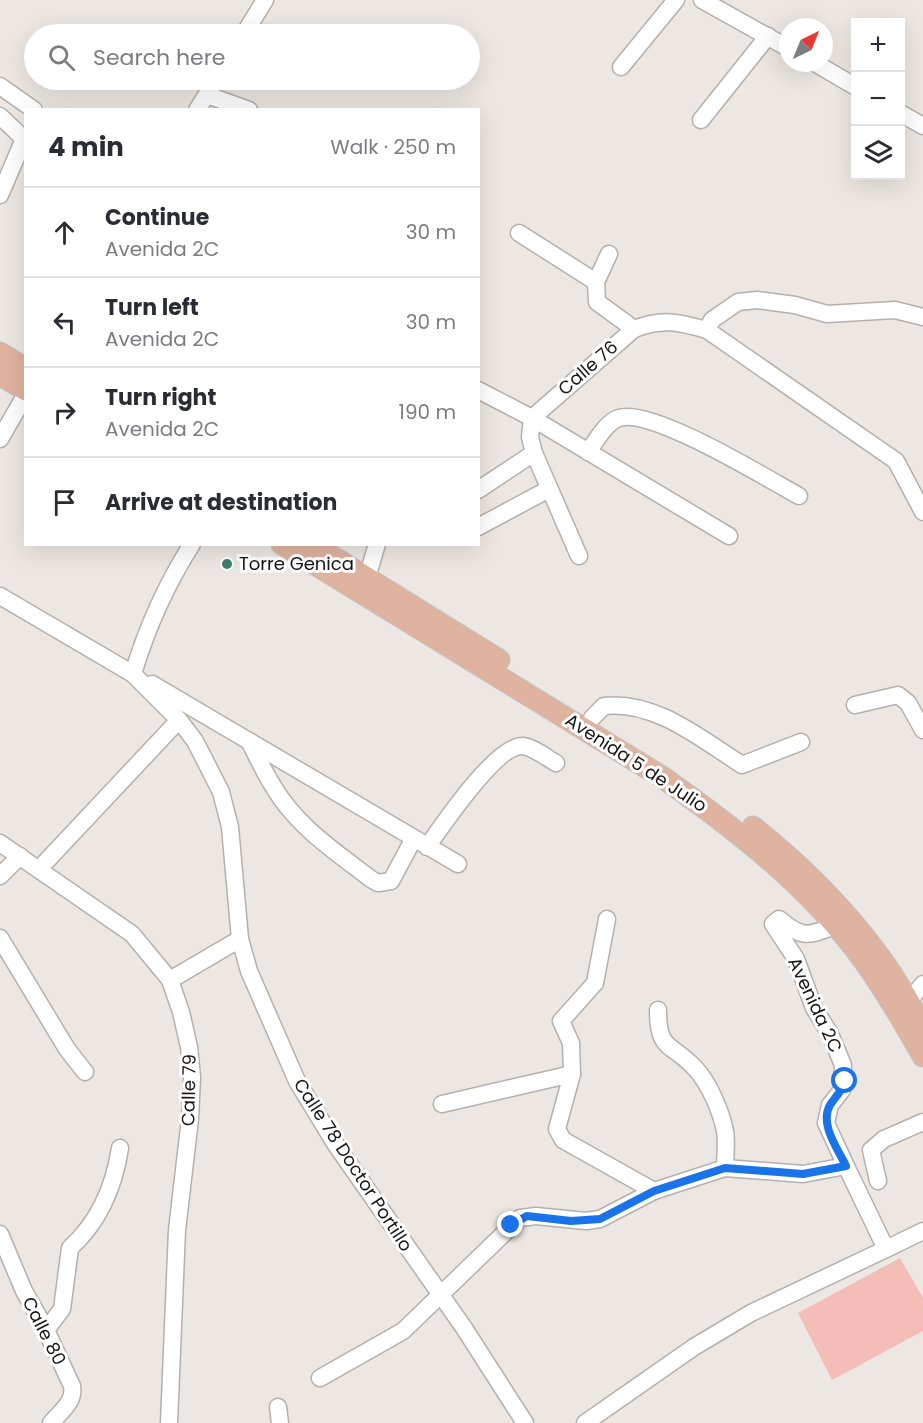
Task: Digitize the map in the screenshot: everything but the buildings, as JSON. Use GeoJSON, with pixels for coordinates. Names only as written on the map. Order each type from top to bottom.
{"type":"FeatureCollection","features":[{"type":"Feature","properties":{"kind":"main road"},"geometry":{"type":"LineString","coordinates":[[0,353],[24,368]]}},
{"type":"Feature","properties":{"kind":"main road"},"geometry":{"type":"LineString","coordinates":[[0,375],[24,391]]}},
{"type":"Feature","properties":{"kind":"main road","name":"Avenida 5 de Julio"},"geometry":{"type":"LineString","coordinates":[[285,546],[662,777],[720,818],[796,884],[835,926],[864,961],[923,1056]]}},
{"type":"Feature","properties":{"kind":"main road","name":"Avenida 5 de Julio"},"geometry":{"type":"LineString","coordinates":[[315,546],[719,799],[776,846],[837,905],[877,952],[923,1026]]}},
{"type":"Feature","properties":{"kind":"street"},"geometry":{"type":"LineString","coordinates":[[250,24],[265,0]]}},
{"type":"Feature","properties":{"kind":"street"},"geometry":{"type":"LineString","coordinates":[[621,67],[676,0]]}},
{"type":"Feature","properties":{"kind":"street"},"geometry":{"type":"LineString","coordinates":[[702,0],[779,43]]}},
{"type":"Feature","properties":{"kind":"street"},"geometry":{"type":"LineString","coordinates":[[701,120],[768,36]]}},
{"type":"Feature","properties":{"kind":"street"},"geometry":{"type":"LineString","coordinates":[[830,72],[851,85]]}},
{"type":"Feature","properties":{"kind":"street"},"geometry":{"type":"LineString","coordinates":[[0,86],[31,108]]}},
{"type":"Feature","properties":{"kind":"street"},"geometry":{"type":"LineString","coordinates":[[198,108],[210,90]]}},
{"type":"Feature","properties":{"kind":"street"},"geometry":{"type":"LineString","coordinates":[[207,94],[244,108]]}},
{"type":"Feature","properties":{"kind":"street"},"geometry":{"type":"LineString","coordinates":[[0,116],[24,139],[0,195]]}},
{"type":"Feature","properties":{"kind":"street"},"geometry":{"type":"LineString","coordinates":[[905,116],[923,126]]}},
{"type":"Feature","properties":{"kind":"street"},"geometry":{"type":"LineString","coordinates":[[519,233],[596,282]]}},
{"type":"Feature","properties":{"kind":"street"},"geometry":{"type":"LineString","coordinates":[[609,254],[596,282],[597,302],[634,329]]}},
{"type":"Feature","properties":{"kind":"street"},"geometry":{"type":"LineString","coordinates":[[923,317],[895,310],[827,314],[795,305],[757,300],[738,302],[712,320],[707,330],[896,461],[923,512]]}},
{"type":"Feature","properties":{"kind":"street","name":"Calle 76"},"geometry":{"type":"LineString","coordinates":[[532,418],[634,329],[654,322],[676,322],[707,330]]}},
{"type":"Feature","properties":{"kind":"street"},"geometry":{"type":"LineString","coordinates":[[480,391],[532,418],[729,536]]}},
{"type":"Feature","properties":{"kind":"street"},"geometry":{"type":"LineString","coordinates":[[0,439],[24,396]]}},
{"type":"Feature","properties":{"kind":"street"},"geometry":{"type":"LineString","coordinates":[[588,452],[610,422],[619,417],[634,416],[662,423],[800,496]]}},
{"type":"Feature","properties":{"kind":"street"},"geometry":{"type":"LineString","coordinates":[[532,418],[530,437],[534,453],[579,556]]}},
{"type":"Feature","properties":{"kind":"street"},"geometry":{"type":"LineString","coordinates":[[480,488],[534,453]]}},
{"type":"Feature","properties":{"kind":"street"},"geometry":{"type":"LineString","coordinates":[[480,526],[549,489]]}},
{"type":"Feature","properties":{"kind":"street"},"geometry":{"type":"LineString","coordinates":[[191,546],[171,578],[144,635],[133,674],[458,864]]}},
{"type":"Feature","properties":{"kind":"street"},"geometry":{"type":"LineString","coordinates":[[367,578],[376,546]]}},
{"type":"Feature","properties":{"kind":"street","name":"Calle 78 Doctor Portillo"},"geometry":{"type":"LineString","coordinates":[[0,596],[133,674],[179,720],[209,764],[221,792],[230,827],[240,939],[249,971],[269,1023],[297,1081],[336,1145],[442,1297],[525,1423]]}},
{"type":"Feature","properties":{"kind":"street"},"geometry":{"type":"LineString","coordinates":[[855,705],[898,695],[908,703],[923,730]]}},
{"type":"Feature","properties":{"kind":"street"},"geometry":{"type":"LineString","coordinates":[[592,718],[604,706],[625,704],[654,712],[742,765],[801,742]]}},
{"type":"Feature","properties":{"kind":"street"},"geometry":{"type":"LineString","coordinates":[[39,869],[179,720]]}},
{"type":"Feature","properties":{"kind":"street"},"geometry":{"type":"LineString","coordinates":[[249,740],[273,788],[308,830],[378,883],[391,881],[420,843],[497,760],[512,748],[524,746],[556,763]]}},
{"type":"Feature","properties":{"kind":"street","name":"Calle 79"},"geometry":{"type":"LineString","coordinates":[[0,843],[132,934],[170,980],[189,1047],[192,1077],[190,1119],[177,1230],[169,1423]]}},
{"type":"Feature","properties":{"kind":"street"},"geometry":{"type":"LineString","coordinates":[[0,876],[20,856]]}},
{"type":"Feature","properties":{"kind":"street"},"geometry":{"type":"LineString","coordinates":[[607,919],[595,983],[561,1021],[571,1043],[572,1074],[557,1129],[558,1134],[579,1150],[654,1191]]}},
{"type":"Feature","properties":{"kind":"street","name":"Avenida 2C"},"geometry":{"type":"LineString","coordinates":[[835,926],[808,936],[799,934],[779,920],[773,924],[796,960],[814,1008],[830,1034],[843,1065],[842,1090],[830,1105],[826,1124],[846,1166]]}},
{"type":"Feature","properties":{"kind":"street"},"geometry":{"type":"LineString","coordinates":[[0,938],[67,1049],[85,1072]]}},
{"type":"Feature","properties":{"kind":"street"},"geometry":{"type":"LineString","coordinates":[[170,980],[240,939]]}},
{"type":"Feature","properties":{"kind":"street"},"geometry":{"type":"LineString","coordinates":[[908,1002],[923,984]]}},
{"type":"Feature","properties":{"kind":"street"},"geometry":{"type":"LineString","coordinates":[[658,1010],[658,1032],[666,1045],[695,1068],[711,1093],[725,1131],[725,1168]]}},
{"type":"Feature","properties":{"kind":"street"},"geometry":{"type":"LineString","coordinates":[[442,1104],[572,1074]]}},
{"type":"Feature","properties":{"kind":"street"},"geometry":{"type":"LineString","coordinates":[[878,1181],[871,1150],[884,1139],[923,1122]]}},
{"type":"Feature","properties":{"kind":"street"},"geometry":{"type":"LineString","coordinates":[[46,1330],[62,1309],[70,1248],[83,1236],[110,1193],[120,1148]]}},
{"type":"Feature","properties":{"kind":"street"},"geometry":{"type":"LineString","coordinates":[[320,1378],[388,1341],[442,1297],[520,1218],[536,1216],[578,1221],[600,1219],[654,1191],[725,1168],[803,1174],[846,1166],[886,1250]]}},
{"type":"Feature","properties":{"kind":"street"},"geometry":{"type":"LineString","coordinates":[[585,1423],[694,1347],[751,1313],[923,1231]]}},
{"type":"Feature","properties":{"kind":"street","name":"Calle 80"},"geometry":{"type":"LineString","coordinates":[[0,1234],[24,1291],[46,1330],[72,1386],[74,1395],[51,1423]]}},
{"type":"Feature","properties":{"kind":"shaded area"},"geometry":{"type":"Polygon","coordinates":[[[900,1258],[923,1298],[923,1331],[832,1380],[798,1313],[900,1258]]]}},
{"type":"Feature","properties":{"kind":"place","name":"Torre Genica"},"geometry":{"type":"Point","coordinates":[227,564]}},
{"type":"Feature","properties":{"kind":"route"},"geometry":{"type":"LineString","coordinates":[[511,1225],[527,1216],[571,1221],[600,1219],[654,1191],[725,1168],[803,1174],[846,1166],[826,1124],[830,1105],[842,1090],[845,1081]]}}]}
